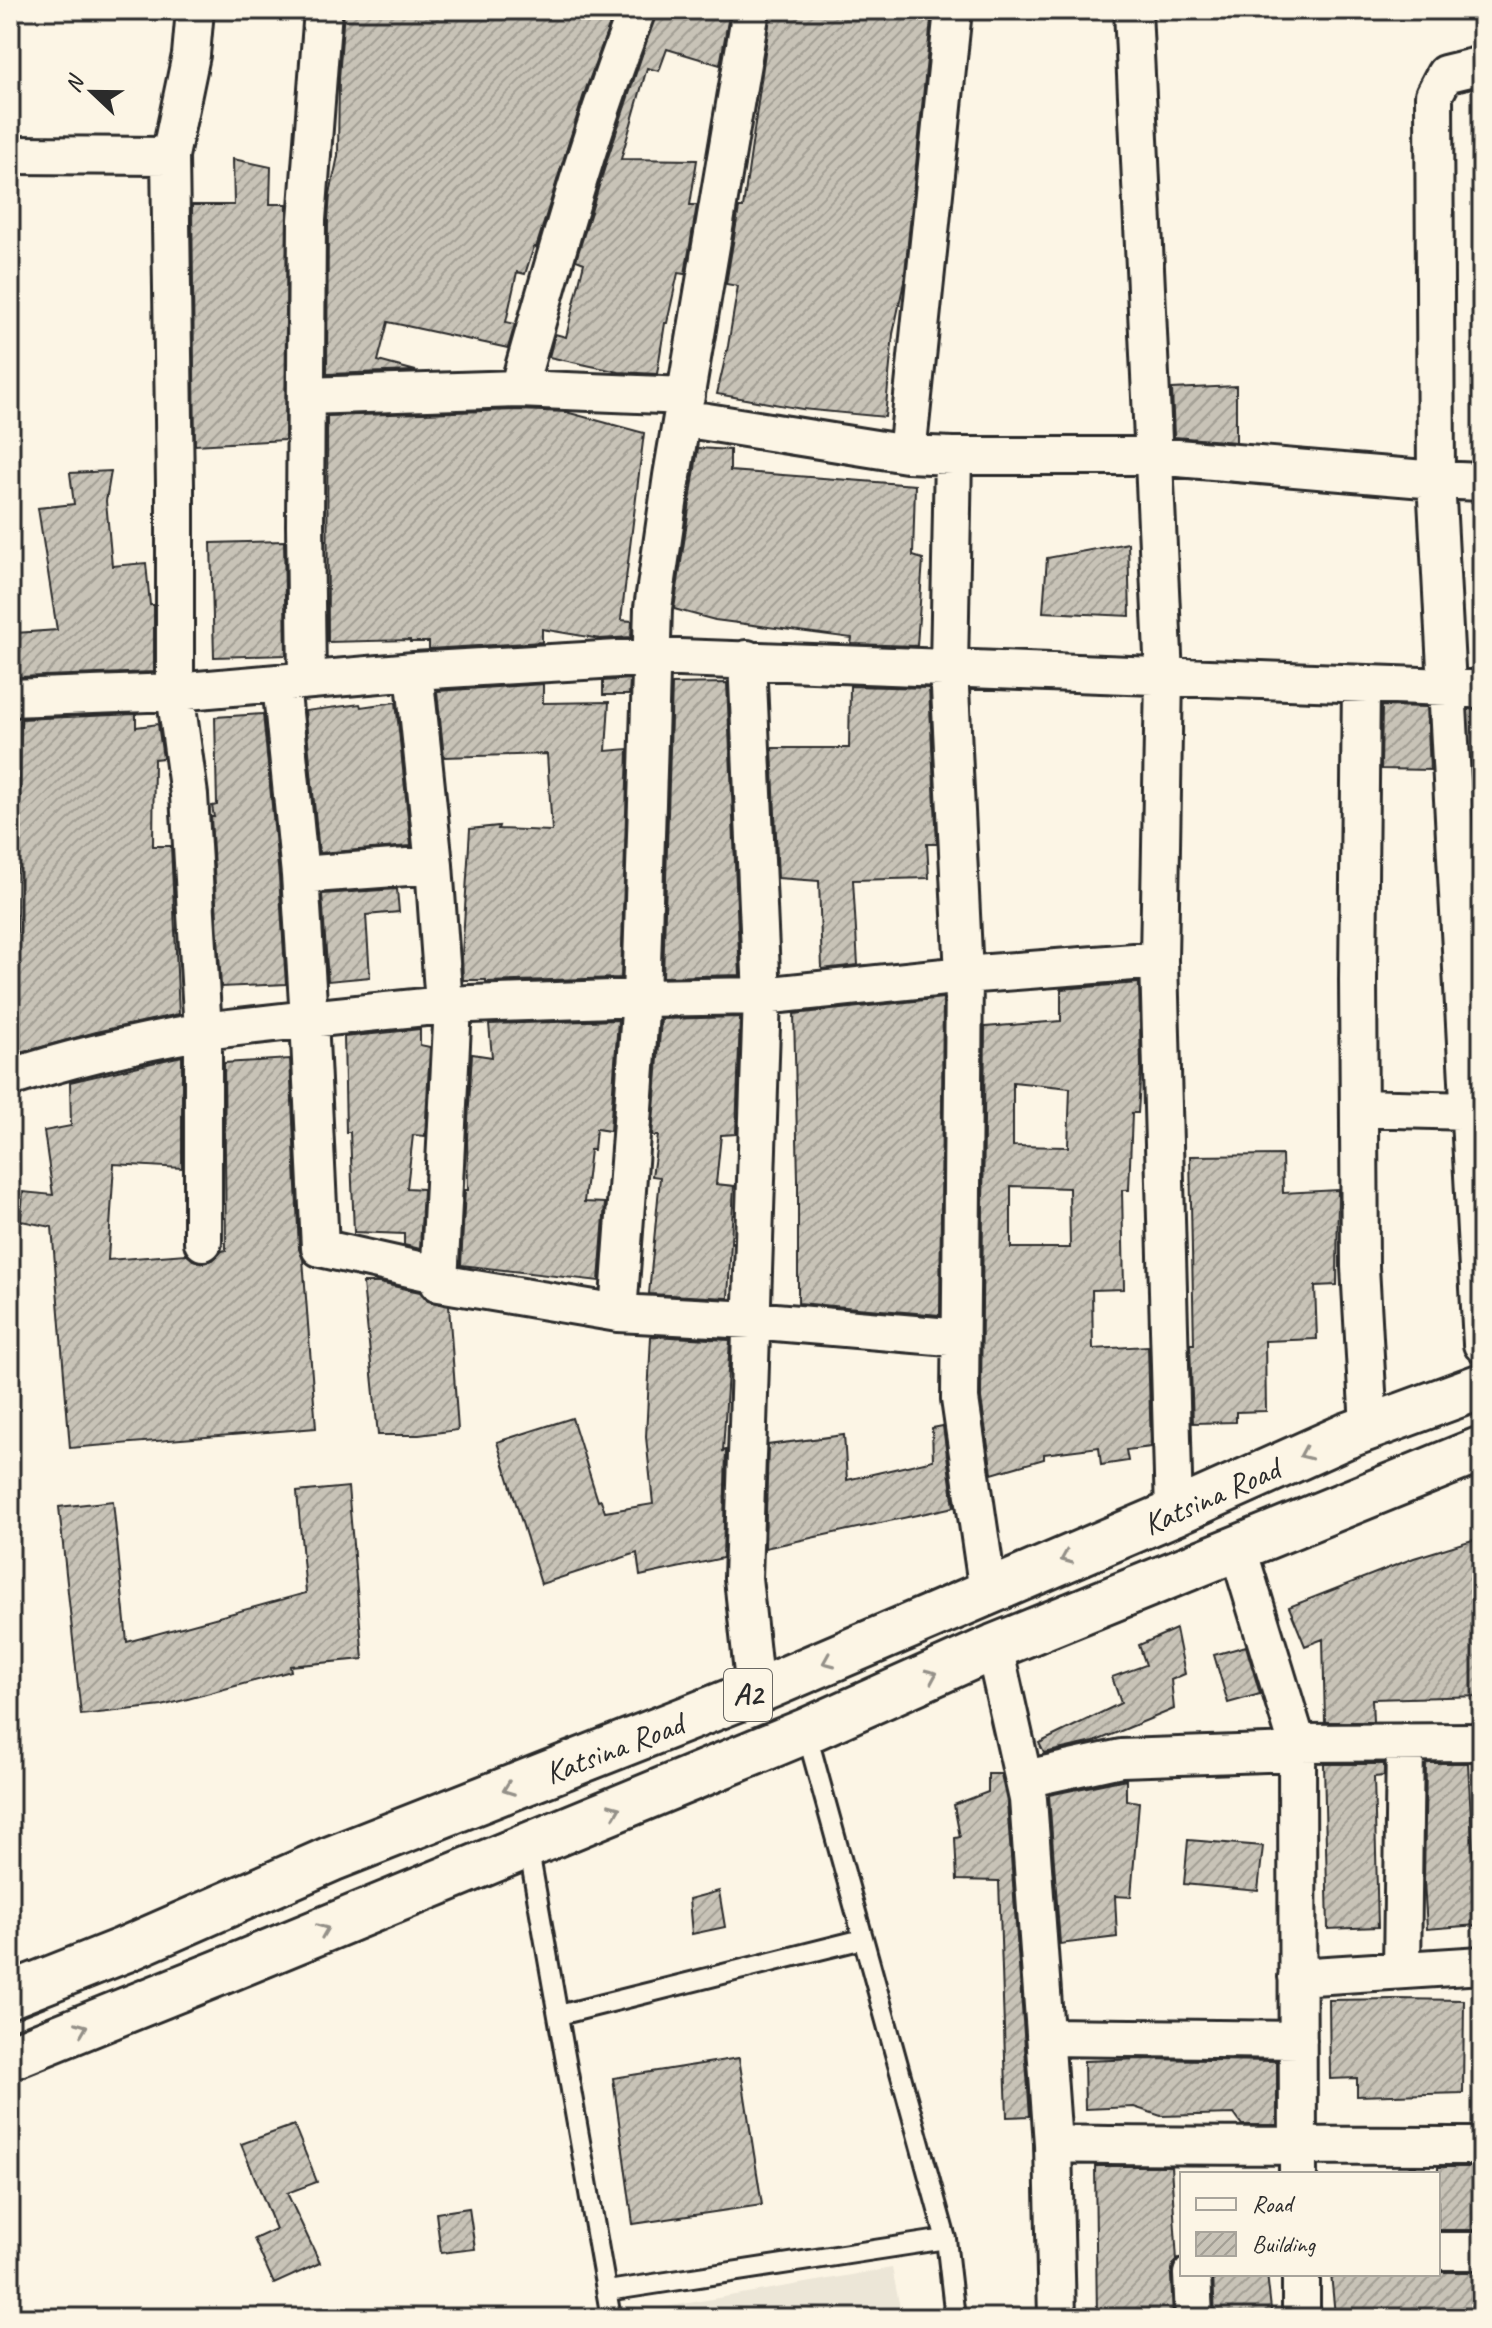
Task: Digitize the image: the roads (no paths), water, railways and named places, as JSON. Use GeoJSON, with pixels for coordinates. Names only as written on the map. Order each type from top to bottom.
{"type":"FeatureCollection","features":[{"type":"Feature","properties":{"kind":"highway","name":"Katsina Road"},"geometry":{"type":"LineString","coordinates":[[10,1995],[124,1950],[331,1859],[755,1692],[1369,1427],[1482,1386]]}},
{"type":"Feature","properties":{"kind":"highway","name":"Katsina Road"},"geometry":{"type":"LineString","coordinates":[[10,2057],[806,1731],[994,1647],[1482,1449]]}},
{"type":"Feature","properties":{"kind":"street"},"geometry":{"type":"LineString","coordinates":[[195,10],[191,55],[170,156],[175,692],[189,795],[203,1031],[203,1242]]}},
{"type":"Feature","properties":{"kind":"street"},"geometry":{"type":"LineString","coordinates":[[323,10],[307,220],[305,525],[294,681],[300,875],[320,1248],[436,1274],[439,1283]]}},
{"type":"Feature","properties":{"kind":"street"},"geometry":{"type":"LineString","coordinates":[[518,389],[566,221],[637,10]]}},
{"type":"Feature","properties":{"kind":"street"},"geometry":{"type":"LineString","coordinates":[[618,1313],[641,998],[653,608],[751,10]]}},
{"type":"Feature","properties":{"kind":"street"},"geometry":{"type":"LineString","coordinates":[[907,454],[953,10]]}},
{"type":"Feature","properties":{"kind":"street"},"geometry":{"type":"LineString","coordinates":[[1133,10],[1164,676],[1159,960],[1174,1513]]}},
{"type":"Feature","properties":{"kind":"street"},"geometry":{"type":"LineString","coordinates":[[1482,65],[1445,74],[1434,95],[1436,480],[1465,688],[1470,1111],[1482,1344]]}},
{"type":"Feature","properties":{"kind":"street"},"geometry":{"type":"LineString","coordinates":[[10,155],[170,156]]}},
{"type":"Feature","properties":{"kind":"street"},"geometry":{"type":"LineString","coordinates":[[306,396],[518,389],[684,407],[907,454],[1154,456],[1482,482]]}},
{"type":"Feature","properties":{"kind":"street"},"geometry":{"type":"LineString","coordinates":[[953,456],[949,668],[964,975],[960,1399],[988,1592]]}},
{"type":"Feature","properties":{"kind":"street"},"geometry":{"type":"LineString","coordinates":[[10,698],[175,692],[414,671],[652,657],[1465,688]]}},
{"type":"Feature","properties":{"kind":"street"},"geometry":{"type":"LineString","coordinates":[[747,659],[762,996],[743,1578],[755,1692]]}},
{"type":"Feature","properties":{"kind":"street"},"geometry":{"type":"LineString","coordinates":[[414,671],[448,1005],[439,1283]]}},
{"type":"Feature","properties":{"kind":"street"},"geometry":{"type":"LineString","coordinates":[[1361,684],[1360,1267],[1369,1427]]}},
{"type":"Feature","properties":{"kind":"street"},"geometry":{"type":"LineString","coordinates":[[300,875],[434,865]]}},
{"type":"Feature","properties":{"kind":"street"},"geometry":{"type":"LineString","coordinates":[[10,1078],[52,1064],[140,1043],[203,1031],[309,1019],[448,1005],[762,996],[964,975],[1159,960]]}},
{"type":"Feature","properties":{"kind":"street"},"geometry":{"type":"LineString","coordinates":[[1359,1108],[1470,1111]]}},
{"type":"Feature","properties":{"kind":"street"},"geometry":{"type":"LineString","coordinates":[[439,1283],[618,1313],[751,1320],[961,1338]]}},
{"type":"Feature","properties":{"kind":"street"},"geometry":{"type":"LineString","coordinates":[[1238,1549],[1296,1747],[1298,2159]]}},
{"type":"Feature","properties":{"kind":"street"},"geometry":{"type":"LineString","coordinates":[[994,1647],[1028,1799],[1053,2144],[1057,2318]]}},
{"type":"Feature","properties":{"kind":"street"},"geometry":{"type":"LineString","coordinates":[[1025,1779],[1121,1758],[1405,1742],[1482,1742]]}},
{"type":"Feature","properties":{"kind":"street"},"geometry":{"type":"LineString","coordinates":[[1402,1970],[1405,1742]]}},
{"type":"Feature","properties":{"kind":"street"},"geometry":{"type":"LineString","coordinates":[[1297,1977],[1482,1965]]}},
{"type":"Feature","properties":{"kind":"street"},"geometry":{"type":"LineString","coordinates":[[1045,2037],[1298,2040]]}},
{"type":"Feature","properties":{"kind":"street"},"geometry":{"type":"LineString","coordinates":[[1053,2144],[1190,2160],[1298,2159],[1482,2146]]}},
{"type":"Feature","properties":{"kind":"street"},"geometry":{"type":"LineString","coordinates":[[1440,2251],[1482,2251]]}},
{"type":"Feature","properties":{"kind":"street"},"geometry":{"type":"LineString","coordinates":[[1192,2276],[1194,2318]]}},
{"type":"Feature","properties":{"kind":"street"},"geometry":{"type":"LineString","coordinates":[[1301,2276],[1301,2318]]}},
{"type":"Feature","properties":{"kind":"lane"},"geometry":{"type":"LineString","coordinates":[[806,1731],[946,2239],[955,2318]]}},
{"type":"Feature","properties":{"kind":"lane"},"geometry":{"type":"LineString","coordinates":[[528,1845],[611,2318]]}},
{"type":"Feature","properties":{"kind":"lane"},"geometry":{"type":"LineString","coordinates":[[559,2015],[863,1939]]}},
{"type":"Feature","properties":{"kind":"lane"},"geometry":{"type":"LineString","coordinates":[[608,2291],[946,2239]]}}]}
